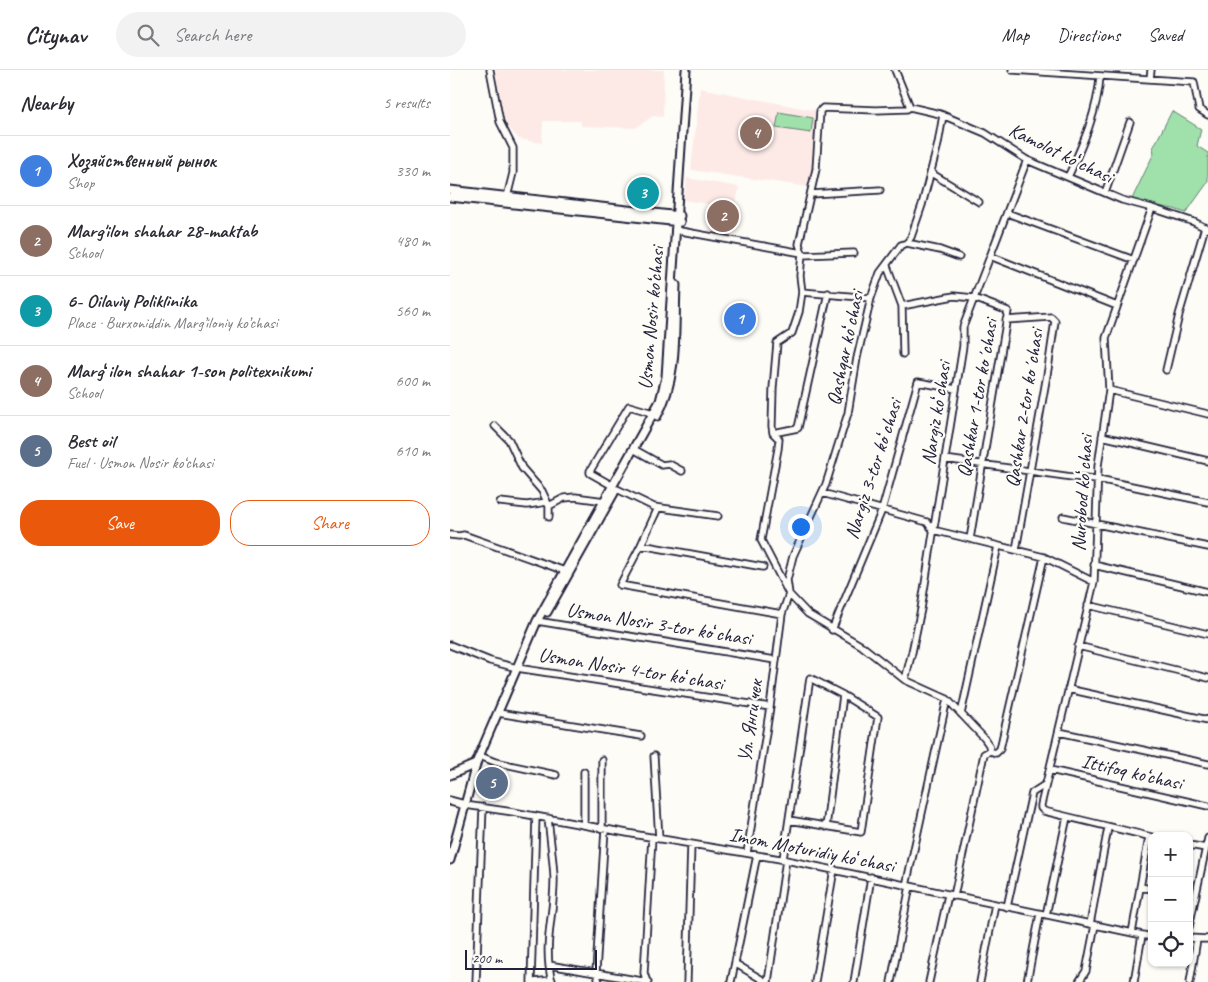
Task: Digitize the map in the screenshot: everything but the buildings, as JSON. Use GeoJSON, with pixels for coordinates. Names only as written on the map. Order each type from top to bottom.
{"type":"FeatureCollection","features":[{"type":"Feature","properties":{"kind":"main road","name":"Usmon Nosir ko‘chasi"},"geometry":{"type":"LineString","coordinates":[[624,470],[663,405],[670,384],[678,222],[677,196],[686,70]]}},
{"type":"Feature","properties":{"kind":"main road"},"geometry":{"type":"LineString","coordinates":[[450,190],[506,200],[678,222]]}},
{"type":"Feature","properties":{"kind":"main road"},"geometry":{"type":"LineString","coordinates":[[450,197],[506,200]]}},
{"type":"Feature","properties":{"kind":"main road","name":"Usmon Nosir ko‘chasi"},"geometry":{"type":"LineString","coordinates":[[538,623],[615,487],[660,401],[666,377],[678,222]]}},
{"type":"Feature","properties":{"kind":"main road","name":"Usmon Nosir ko‘chasi"},"geometry":{"type":"LineString","coordinates":[[450,858],[476,764],[517,668],[565,571],[615,487]]}},
{"type":"Feature","properties":{"kind":"main road"},"geometry":{"type":"LineString","coordinates":[[450,774],[476,764]]}},
{"type":"Feature","properties":{"kind":"main road"},"geometry":{"type":"LineString","coordinates":[[450,801],[465,805]]}},
{"type":"Feature","properties":{"kind":"street"},"geometry":{"type":"LineString","coordinates":[[490,70],[500,122],[513,148],[512,173],[506,200]]}},
{"type":"Feature","properties":{"kind":"street"},"geometry":{"type":"LineString","coordinates":[[895,70],[910,107]]}},
{"type":"Feature","properties":{"kind":"street"},"geometry":{"type":"LineString","coordinates":[[1012,70],[1097,74],[1194,82],[1199,109],[1208,115]]}},
{"type":"Feature","properties":{"kind":"street"},"geometry":{"type":"LineString","coordinates":[[1150,79],[1151,70]]}},
{"type":"Feature","properties":{"kind":"street"},"geometry":{"type":"LineString","coordinates":[[1068,177],[1084,141],[1095,105],[1097,74]]}},
{"type":"Feature","properties":{"kind":"street","name":"Kamolot koʻchasi"},"geometry":{"type":"LineString","coordinates":[[811,194],[816,169],[821,108],[876,110],[907,109],[910,107],[943,115],[985,133],[1027,160],[1104,193],[1206,228]]}},
{"type":"Feature","properties":{"kind":"street","name":"Qashqar koʻchasi"},"geometry":{"type":"LineString","coordinates":[[789,594],[788,580],[792,556],[822,493],[848,414],[857,358],[871,298],[880,273],[901,245],[907,243],[911,237],[931,173],[943,115]]}},
{"type":"Feature","properties":{"kind":"street"},"geometry":{"type":"LineString","coordinates":[[1104,193],[1130,122]]}},
{"type":"Feature","properties":{"kind":"street","name":"Nargiz koʻchasi"},"geometry":{"type":"LineString","coordinates":[[905,680],[919,618],[963,346],[963,327],[1027,160]]}},
{"type":"Feature","properties":{"kind":"street"},"geometry":{"type":"LineString","coordinates":[[931,173],[979,202]]}},
{"type":"Feature","properties":{"kind":"street"},"geometry":{"type":"LineString","coordinates":[[880,190],[811,194],[799,244],[802,254],[800,276],[802,292],[799,312],[792,333],[777,343],[773,388],[773,433],[778,439],[778,449],[761,540],[789,594],[808,614],[832,630],[862,646],[905,680],[947,699],[989,744],[990,751]]}},
{"type":"Feature","properties":{"kind":"street","name":"Nurobod koʻchasi"},"geometry":{"type":"LineString","coordinates":[[1067,817],[1044,811],[1041,808],[1094,582],[1098,479],[1109,390],[1106,338],[1152,208]]}},
{"type":"Feature","properties":{"kind":"street"},"geometry":{"type":"LineString","coordinates":[[1007,213],[1134,260]]}},
{"type":"Feature","properties":{"kind":"street"},"geometry":{"type":"LineString","coordinates":[[678,222],[802,254],[854,253]]}},
{"type":"Feature","properties":{"kind":"street"},"geometry":{"type":"LineString","coordinates":[[1166,370],[1179,316],[1206,228]]}},
{"type":"Feature","properties":{"kind":"street"},"geometry":{"type":"LineString","coordinates":[[907,243],[940,250],[959,257]]}},
{"type":"Feature","properties":{"kind":"street"},"geometry":{"type":"LineString","coordinates":[[990,256],[1118,306]]}},
{"type":"Feature","properties":{"kind":"street"},"geometry":{"type":"LineString","coordinates":[[886,266],[902,306],[903,354]]}},
{"type":"Feature","properties":{"kind":"street"},"geometry":{"type":"LineString","coordinates":[[802,292],[871,298]]}},
{"type":"Feature","properties":{"kind":"street"},"geometry":{"type":"LineString","coordinates":[[773,433],[798,428],[828,293]]}},
{"type":"Feature","properties":{"kind":"street","name":"Qashkar 1-tor koʼchasi"},"geometry":{"type":"LineString","coordinates":[[902,306],[954,296],[974,298],[1008,311],[970,539]]}},
{"type":"Feature","properties":{"kind":"street","name":"Qashkar 2-tor koʼchasi"},"geometry":{"type":"LineString","coordinates":[[1006,320],[1051,317],[1055,321],[1016,550]]}},
{"type":"Feature","properties":{"kind":"street","name":"Nargiz 3-tor koʻchasi"},"geometry":{"type":"LineString","coordinates":[[832,630],[882,510],[918,382],[956,389]]}},
{"type":"Feature","properties":{"kind":"street"},"geometry":{"type":"LineString","coordinates":[[1109,390],[1208,414]]}},
{"type":"Feature","properties":{"kind":"street"},"geometry":{"type":"LineString","coordinates":[[653,413],[629,406],[590,473],[654,507],[718,516]]}},
{"type":"Feature","properties":{"kind":"street"},"geometry":{"type":"LineString","coordinates":[[495,426],[509,440],[522,468],[542,491],[548,504],[549,517]]}},
{"type":"Feature","properties":{"kind":"street"},"geometry":{"type":"LineString","coordinates":[[1102,436],[1208,461]]}},
{"type":"Feature","properties":{"kind":"street"},"geometry":{"type":"LineString","coordinates":[[637,451],[662,465],[669,464],[682,471]]}},
{"type":"Feature","properties":{"kind":"street"},"geometry":{"type":"LineString","coordinates":[[945,459],[1030,472],[1098,479],[1208,502]]}},
{"type":"Feature","properties":{"kind":"street"},"geometry":{"type":"LineString","coordinates":[[822,493],[928,522],[933,530],[1044,557],[1094,582]]}},
{"type":"Feature","properties":{"kind":"street"},"geometry":{"type":"LineString","coordinates":[[500,502],[527,505],[548,504],[564,498],[576,497],[605,501]]}},
{"type":"Feature","properties":{"kind":"street"},"geometry":{"type":"LineString","coordinates":[[658,508],[620,585],[782,614]]}},
{"type":"Feature","properties":{"kind":"street"},"geometry":{"type":"LineString","coordinates":[[1063,517],[1208,547]]}},
{"type":"Feature","properties":{"kind":"street"},"geometry":{"type":"LineString","coordinates":[[450,535],[459,536],[464,534],[565,571]]}},
{"type":"Feature","properties":{"kind":"street"},"geometry":{"type":"LineString","coordinates":[[641,545],[763,567]]}},
{"type":"Feature","properties":{"kind":"street"},"geometry":{"type":"LineString","coordinates":[[961,714],[998,546]]}},
{"type":"Feature","properties":{"kind":"street"},"geometry":{"type":"LineString","coordinates":[[929,982],[984,754],[990,751],[996,753],[1000,749],[1044,557]]}},
{"type":"Feature","properties":{"kind":"street"},"geometry":{"type":"LineString","coordinates":[[1094,565],[1208,592]]}},
{"type":"Feature","properties":{"kind":"street","name":"Ул. Янги чек"},"geometry":{"type":"LineString","coordinates":[[747,853],[770,707],[782,614],[789,594]]}},
{"type":"Feature","properties":{"kind":"street"},"geometry":{"type":"LineString","coordinates":[[1088,604],[1208,634]]}},
{"type":"Feature","properties":{"kind":"street","name":"Usmon Nosir 3-tor koʻchasi"},"geometry":{"type":"LineString","coordinates":[[538,623],[775,660]]}},
{"type":"Feature","properties":{"kind":"street","name":"Usmon Nosir 4-tor koʻchasi"},"geometry":{"type":"LineString","coordinates":[[450,645],[490,661],[517,668],[770,707]]}},
{"type":"Feature","properties":{"kind":"street"},"geometry":{"type":"LineString","coordinates":[[1078,646],[1208,678]]}},
{"type":"Feature","properties":{"kind":"street"},"geometry":{"type":"LineString","coordinates":[[736,964],[767,982],[789,820],[810,678],[843,695],[878,717],[861,832],[789,820]]}},
{"type":"Feature","properties":{"kind":"street"},"geometry":{"type":"LineString","coordinates":[[1068,689],[1208,720]]}},
{"type":"Feature","properties":{"kind":"street"},"geometry":{"type":"LineString","coordinates":[[826,827],[843,695]]}},
{"type":"Feature","properties":{"kind":"street"},"geometry":{"type":"LineString","coordinates":[[891,982],[908,886],[947,699]]}},
{"type":"Feature","properties":{"kind":"street"},"geometry":{"type":"LineString","coordinates":[[498,713],[641,736]]}},
{"type":"Feature","properties":{"kind":"street"},"geometry":{"type":"LineString","coordinates":[[1058,732],[1208,764]]}},
{"type":"Feature","properties":{"kind":"street"},"geometry":{"type":"LineString","coordinates":[[480,756],[495,762],[556,775]]}},
{"type":"Feature","properties":{"kind":"street"},"geometry":{"type":"LineString","coordinates":[[648,982],[644,973],[655,838],[654,756]]}},
{"type":"Feature","properties":{"kind":"street"},"geometry":{"type":"LineString","coordinates":[[599,982],[596,972],[604,829],[602,760]]}},
{"type":"Feature","properties":{"kind":"street","name":"Ittifoq ko‘chasi"},"geometry":{"type":"LineString","coordinates":[[1050,770],[1208,806]]}},
{"type":"Feature","properties":{"kind":"street"},"geometry":{"type":"LineString","coordinates":[[584,772],[584,825]]}},
{"type":"Feature","properties":{"kind":"street"},"geometry":{"type":"LineString","coordinates":[[1007,907],[1032,793],[1046,784]]}},
{"type":"Feature","properties":{"kind":"street","name":"Imom Moturidiy koʻchasi"},"geometry":{"type":"LineString","coordinates":[[465,805],[784,859],[1148,936]]}},
{"type":"Feature","properties":{"kind":"street"},"geometry":{"type":"LineString","coordinates":[[476,982],[483,807]]}},
{"type":"Feature","properties":{"kind":"street"},"geometry":{"type":"LineString","coordinates":[[531,982],[536,816]]}},
{"type":"Feature","properties":{"kind":"street"},"geometry":{"type":"LineString","coordinates":[[1027,982],[1067,817],[1148,837]]}},
{"type":"Feature","properties":{"kind":"street"},"geometry":{"type":"LineString","coordinates":[[534,982],[552,981],[548,965],[548,937],[554,878],[548,818]]}},
{"type":"Feature","properties":{"kind":"street"},"geometry":{"type":"LineString","coordinates":[[1079,982],[1086,971],[1108,828]]}},
{"type":"Feature","properties":{"kind":"street"},"geometry":{"type":"LineString","coordinates":[[1193,892],[1208,838]]}},
{"type":"Feature","properties":{"kind":"street"},"geometry":{"type":"LineString","coordinates":[[687,982],[691,844]]}},
{"type":"Feature","properties":{"kind":"street"},"geometry":{"type":"LineString","coordinates":[[1193,846],[1206,848]]}},
{"type":"Feature","properties":{"kind":"street"},"geometry":{"type":"LineString","coordinates":[[1132,933],[1148,847]]}},
{"type":"Feature","properties":{"kind":"street"},"geometry":{"type":"LineString","coordinates":[[731,982],[756,855]]}},
{"type":"Feature","properties":{"kind":"street"},"geometry":{"type":"LineString","coordinates":[[815,982],[834,869]]}},
{"type":"Feature","properties":{"kind":"street"},"geometry":{"type":"LineString","coordinates":[[854,982],[871,877]]}},
{"type":"Feature","properties":{"kind":"street"},"geometry":{"type":"LineString","coordinates":[[1140,887],[1148,888]]}},
{"type":"Feature","properties":{"kind":"street"},"geometry":{"type":"LineString","coordinates":[[980,982],[995,904]]}},
{"type":"Feature","properties":{"kind":"street"},"geometry":{"type":"LineString","coordinates":[[1134,982],[1142,935]]}},
{"type":"Feature","properties":{"kind":"street"},"geometry":{"type":"LineString","coordinates":[[1193,938],[1208,939]]}},
{"type":"Feature","properties":{"kind":"street"},"geometry":{"type":"LineString","coordinates":[[1190,982],[1197,938]]}},
{"type":"Feature","properties":{"kind":"street"},"geometry":{"type":"LineString","coordinates":[[548,965],[648,982]]}},
{"type":"Feature","properties":{"kind":"shaded area"},"geometry":{"type":"Polygon","coordinates":[[[496,70],[664,70],[663,117],[653,116],[635,128],[581,126],[581,121],[543,121],[542,143],[519,139],[502,120],[496,70]]]}},
{"type":"Feature","properties":{"kind":"shaded area"},"geometry":{"type":"Polygon","coordinates":[[[700,88],[817,111],[816,155],[809,187],[691,170],[700,88]]]}},
{"type":"Feature","properties":{"kind":"shaded area"},"geometry":{"type":"Polygon","coordinates":[[[687,178],[739,187],[730,236],[709,232],[713,205],[684,200],[687,178]]]}},
{"type":"Feature","properties":{"kind":"green space"},"geometry":{"type":"Polygon","coordinates":[[[1172,111],[1201,129],[1197,146],[1208,153],[1208,182],[1186,213],[1131,201],[1154,153],[1153,148],[1172,111]]]}},
{"type":"Feature","properties":{"kind":"green space"},"geometry":{"type":"Polygon","coordinates":[[[779,112],[813,118],[811,133],[776,128],[779,112]]]}},
{"type":"Feature","properties":{"kind":"place","name":"Margʻilon shahar 1-son politexnikumi"},"geometry":{"type":"Point","coordinates":[756,133]}},
{"type":"Feature","properties":{"kind":"place","name":"6- Oilaviy Poliklinika"},"geometry":{"type":"Point","coordinates":[643,193]}},
{"type":"Feature","properties":{"kind":"place","name":"Marg'ilon shahar 28-maktab"},"geometry":{"type":"Point","coordinates":[723,216]}},
{"type":"Feature","properties":{"kind":"place","name":"Хозяйственный рынок"},"geometry":{"type":"Point","coordinates":[740,319]}},
{"type":"Feature","properties":{"kind":"place","name":"Best oil"},"geometry":{"type":"Point","coordinates":[492,783]}}]}
